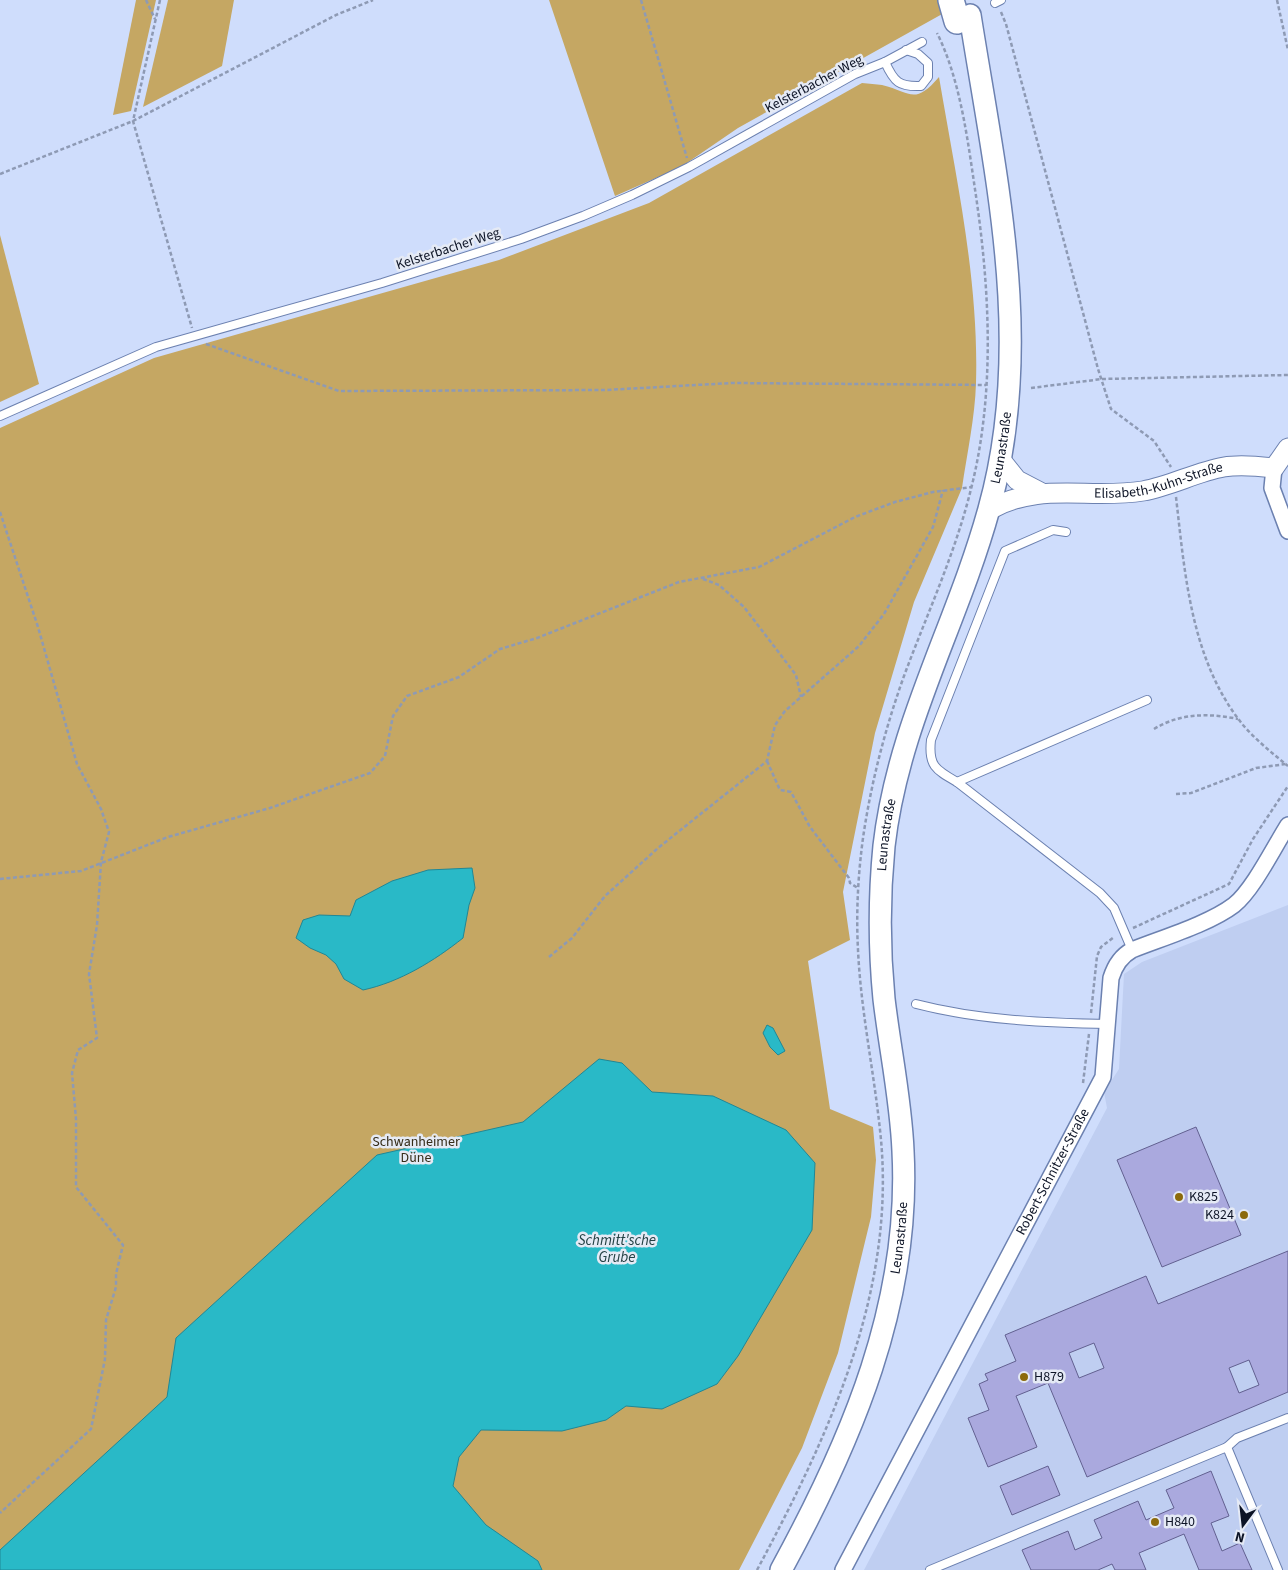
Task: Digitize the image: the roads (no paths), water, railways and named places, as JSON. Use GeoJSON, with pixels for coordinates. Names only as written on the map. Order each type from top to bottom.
{"type":"FeatureCollection","features":[{"type":"Feature","properties":{"kind":"main road","name":"Leunastraße"},"geometry":{"type":"LineString","coordinates":[[781,1570],[819,1498],[848,1435],[874,1365],[891,1303],[901,1242],[904,1172],[900,1112],[882,971],[881,898],[884,847],[894,788],[909,728],[989,510],[1001,460],[1009,396],[1011,342],[1003,232],[982,95],[961,9]]}},
{"type":"Feature","properties":{"kind":"street"},"geometry":{"type":"LineString","coordinates":[[1288,448],[1274,468],[1272,488],[1288,531]]}},
{"type":"Feature","properties":{"kind":"street","name":"Elisabeth-Kuhn-Straße"},"geometry":{"type":"LineString","coordinates":[[1001,460],[1017,480],[1042,493]]}},
{"type":"Feature","properties":{"kind":"street","name":"Elisabeth-Kuhn-Straße"},"geometry":{"type":"LineString","coordinates":[[989,510],[1012,498],[1042,493],[1124,493],[1144,491],[1225,467],[1274,468]]}},
{"type":"Feature","properties":{"kind":"street","name":"Robert-Schnitzer-Straße"},"geometry":{"type":"LineString","coordinates":[[843,1570],[1101,1082],[1105,1066],[1111,978],[1114,967],[1126,953],[1221,913],[1235,904],[1248,890],[1288,825]]}},
{"type":"Feature","properties":{"kind":"lane","name":"Kelsterbacher Weg"},"geometry":{"type":"LineString","coordinates":[[0,416],[107,367],[194,335],[382,283],[521,239],[632,195],[689,167],[855,74],[885,62],[922,42]]}},
{"type":"Feature","properties":{"kind":"lane","name":"Kelsterbacher Weg"},"geometry":{"type":"LineString","coordinates":[[885,62],[892,78],[906,87],[922,86],[928,77],[928,63],[918,54],[906,50]]}},
{"type":"Feature","properties":{"kind":"lane"},"geometry":{"type":"LineString","coordinates":[[1066,532],[1053,530],[1005,551],[931,740],[929,755],[937,770],[957,782],[1100,893],[1114,908],[1132,950]]}},
{"type":"Feature","properties":{"kind":"lane"},"geometry":{"type":"LineString","coordinates":[[957,782],[1146,700]]}},
{"type":"Feature","properties":{"kind":"lane"},"geometry":{"type":"LineString","coordinates":[[916,1004],[948,1012],[1109,1024]]}},
{"type":"Feature","properties":{"kind":"lane"},"geometry":{"type":"LineString","coordinates":[[930,1570],[1227,1447],[1237,1438],[1288,1418]]}},
{"type":"Feature","properties":{"kind":"lane"},"geometry":{"type":"LineString","coordinates":[[1227,1447],[1278,1570]]}},
{"type":"Feature","properties":{"kind":"water"},"geometry":{"type":"Polygon","coordinates":[[[472,868],[475,888],[469,905],[463,938],[416,970],[390,982],[363,990],[344,979],[336,964],[326,955],[310,948],[296,938],[303,920],[319,915],[350,916],[356,900],[392,881],[428,870],[472,868]]]}},
{"type":"Feature","properties":{"kind":"water"},"geometry":{"type":"Polygon","coordinates":[[[767,1025],[773,1028],[785,1051],[778,1055],[770,1047],[763,1033],[767,1025]]]}},
{"type":"Feature","properties":{"kind":"water","name":"Schmitt'sche Grube"},"geometry":{"type":"Polygon","coordinates":[[[599,1059],[622,1063],[652,1092],[713,1096],[786,1130],[815,1163],[812,1230],[738,1356],[717,1384],[662,1409],[626,1406],[606,1420],[562,1431],[481,1430],[459,1457],[453,1486],[486,1525],[538,1561],[542,1570],[0,1570],[0,1550],[167,1397],[176,1338],[377,1155],[523,1122],[599,1059]]]}},
{"type":"Feature","properties":{"kind":"place","name":"K825"},"geometry":{"type":"Point","coordinates":[1179,1197]}},
{"type":"Feature","properties":{"kind":"place","name":"K824"},"geometry":{"type":"Point","coordinates":[1244,1215]}},
{"type":"Feature","properties":{"kind":"place","name":"H879"},"geometry":{"type":"Point","coordinates":[1024,1377]}},
{"type":"Feature","properties":{"kind":"place","name":"H840"},"geometry":{"type":"Point","coordinates":[1155,1522]}},
{"type":"Feature","properties":{"kind":"park label","name":"Schwanheimer Düne"},"geometry":{"type":"Point","coordinates":[416,1150]}}]}
